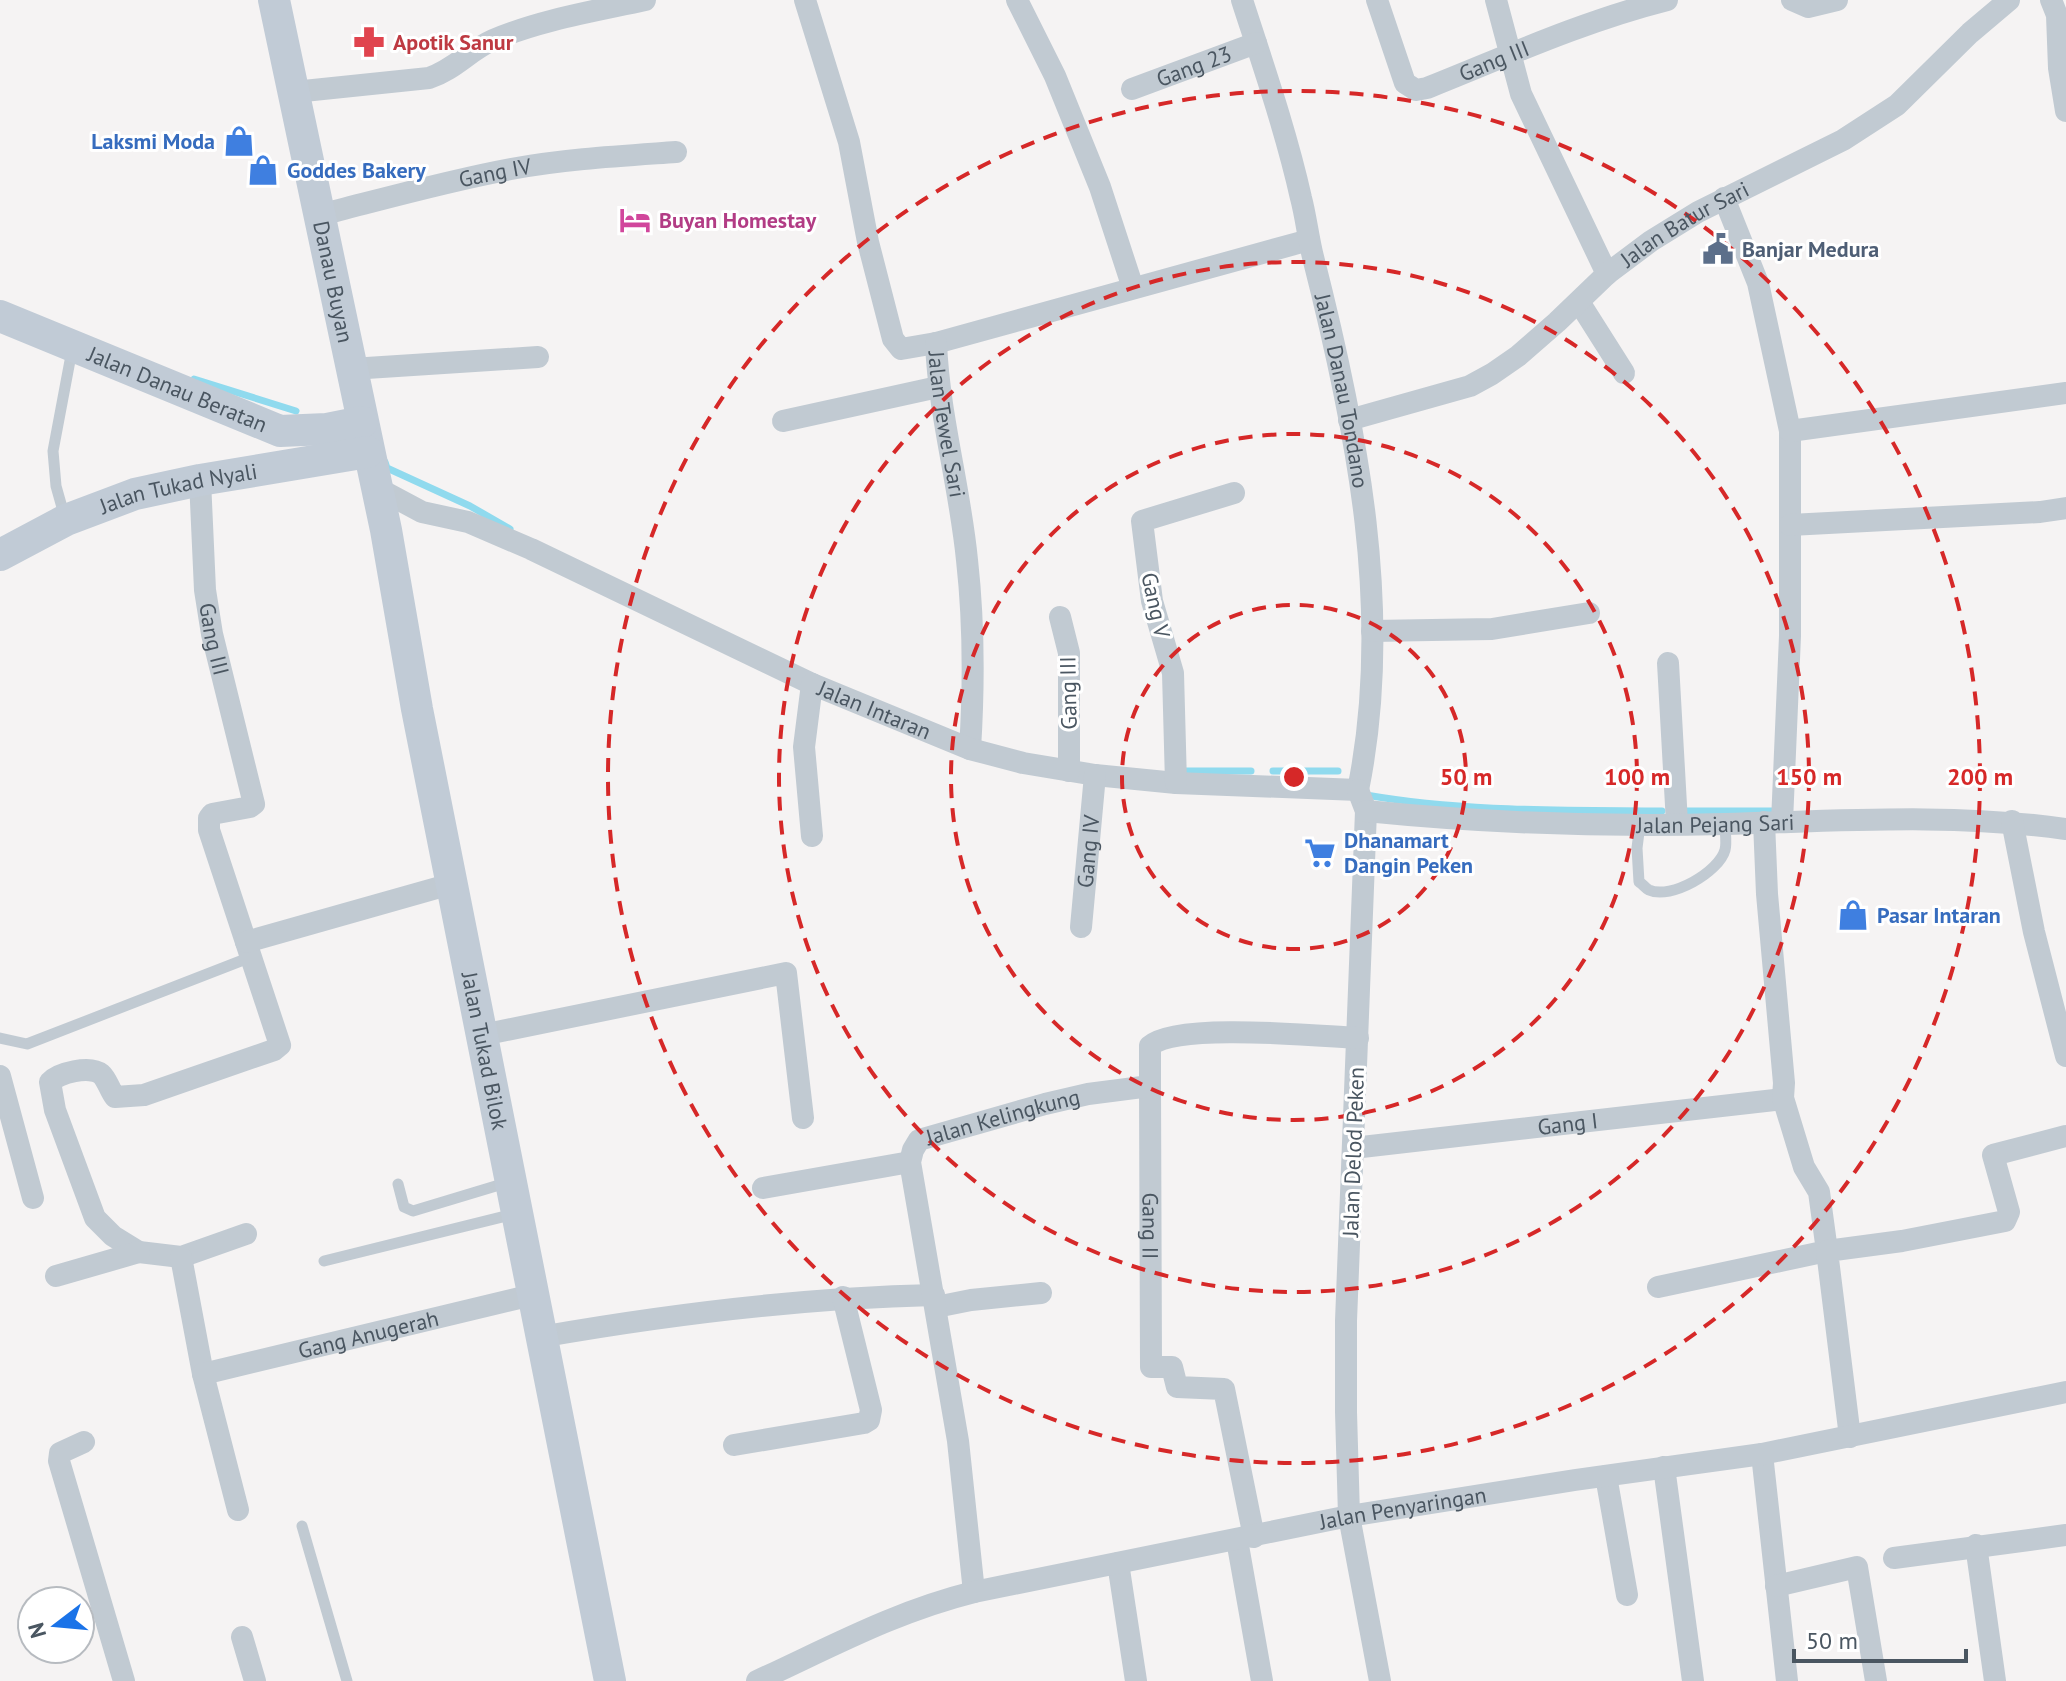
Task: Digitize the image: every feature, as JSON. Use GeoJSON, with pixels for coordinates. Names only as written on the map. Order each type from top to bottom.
{"type":"FeatureCollection","features":[{"type":"Feature","properties":{"kind":"street","name":"Danau Buyan"},"geometry":{"type":"LineString","coordinates":[[274,0],[365,437]]}},
{"type":"Feature","properties":{"kind":"street"},"geometry":{"type":"LineString","coordinates":[[805,0],[849,142],[868,242],[893,339],[901,349],[936,343]]}},
{"type":"Feature","properties":{"kind":"street"},"geometry":{"type":"LineString","coordinates":[[1017,0],[1055,76],[1100,187],[1133,288]]}},
{"type":"Feature","properties":{"kind":"street","name":"Jalan Danau Tondano"},"geometry":{"type":"LineString","coordinates":[[1242,0],[1301,197],[1339,358],[1369,538],[1372,631],[1362,800]]}},
{"type":"Feature","properties":{"kind":"street","name":"Gang III"},"geometry":{"type":"LineString","coordinates":[[1377,0],[1405,83],[1410,88],[1427,88],[1509,55],[1613,7],[1667,0]]}},
{"type":"Feature","properties":{"kind":"street"},"geometry":{"type":"LineString","coordinates":[[1496,0],[1509,55],[1532,119],[1607,274]]}},
{"type":"Feature","properties":{"kind":"street"},"geometry":{"type":"LineString","coordinates":[[1792,0],[1808,7],[1837,0]]}},
{"type":"Feature","properties":{"kind":"street","name":"Jalan Batur Sari"},"geometry":{"type":"LineString","coordinates":[[1349,420],[1470,386],[1518,356],[1607,274],[1651,241],[1724,198],[1843,140],[1897,105],[1970,33],[2009,0]]}},
{"type":"Feature","properties":{"kind":"street"},"geometry":{"type":"LineString","coordinates":[[2051,0],[2059,25],[2059,68],[2066,111]]}},
{"type":"Feature","properties":{"kind":"street"},"geometry":{"type":"LineString","coordinates":[[294,92],[429,78],[445,73],[480,47],[504,36],[638,1]]}},
{"type":"Feature","properties":{"kind":"street","name":"Gang 23"},"geometry":{"type":"LineString","coordinates":[[1132,89],[1256,43]]}},
{"type":"Feature","properties":{"kind":"street","name":"Gang IV"},"geometry":{"type":"LineString","coordinates":[[320,215],[513,169],[576,159],[676,152]]}},
{"type":"Feature","properties":{"kind":"street"},"geometry":{"type":"LineString","coordinates":[[1724,198],[1758,283],[1790,431],[1790,636],[1773,822],[1783,1099],[1804,1167],[1819,1192],[1850,1437]]}},
{"type":"Feature","properties":{"kind":"street","name":"Jalan Tewel Sari"},"geometry":{"type":"LineString","coordinates":[[970,749],[973,641],[967,558],[938,387],[936,343],[1309,240]]}},
{"type":"Feature","properties":{"kind":"street"},"geometry":{"type":"LineString","coordinates":[[1579,302],[1624,373]]}},
{"type":"Feature","properties":{"kind":"street","name":"Jalan Danau Beratan"},"geometry":{"type":"LineString","coordinates":[[0,316],[280,431],[330,443],[365,437]]}},
{"type":"Feature","properties":{"kind":"street"},"geometry":{"type":"LineString","coordinates":[[351,369],[538,357]]}},
{"type":"Feature","properties":{"kind":"street"},"geometry":{"type":"LineString","coordinates":[[783,421],[938,387]]}},
{"type":"Feature","properties":{"kind":"street"},"geometry":{"type":"LineString","coordinates":[[1790,431],[2066,393]]}},
{"type":"Feature","properties":{"kind":"street","name":"Jalan Tukad Bilok"},"geometry":{"type":"LineString","coordinates":[[365,437],[386,530],[417,709],[509,1182],[610,1681]]}},
{"type":"Feature","properties":{"kind":"street","name":"Jalan Tukad Nyali"},"geometry":{"type":"LineString","coordinates":[[0,555],[66,520],[135,494],[200,480],[330,443]]}},
{"type":"Feature","properties":{"kind":"street","name":"Gang III"},"geometry":{"type":"LineString","coordinates":[[200,480],[207,605],[253,806],[213,813],[209,821],[211,839],[249,950]]}},
{"type":"Feature","properties":{"kind":"street","name":"Jalan Intaran"},"geometry":{"type":"LineString","coordinates":[[377,488],[422,512],[468,522],[531,549],[812,684],[970,749],[1023,763],[1095,775],[1362,800]]}},
{"type":"Feature","properties":{"kind":"street","name":"Gang V"},"geometry":{"type":"LineString","coordinates":[[1176,783],[1173,673],[1152,601],[1142,521],[1234,493]]}},
{"type":"Feature","properties":{"kind":"street"},"geometry":{"type":"LineString","coordinates":[[1790,525],[2066,508]]}},
{"type":"Feature","properties":{"kind":"street"},"geometry":{"type":"LineString","coordinates":[[386,530],[422,512]]}},
{"type":"Feature","properties":{"kind":"street"},"geometry":{"type":"LineString","coordinates":[[1372,631],[1492,629],[1589,613]]}},
{"type":"Feature","properties":{"kind":"street","name":"Gang III"},"geometry":{"type":"LineString","coordinates":[[1060,617],[1069,653],[1069,771]]}},
{"type":"Feature","properties":{"kind":"street"},"geometry":{"type":"LineString","coordinates":[[1668,663],[1677,823]]}},
{"type":"Feature","properties":{"kind":"street"},"geometry":{"type":"LineString","coordinates":[[812,684],[804,747],[812,836]]}},
{"type":"Feature","properties":{"kind":"street","name":"Gang IV"},"geometry":{"type":"LineString","coordinates":[[1081,927],[1095,775]]}},
{"type":"Feature","properties":{"kind":"street","name":"Jalan Pejang Sari"},"geometry":{"type":"LineString","coordinates":[[1362,800],[1445,819],[1640,824],[2012,821],[2066,829]]}},
{"type":"Feature","properties":{"kind":"street","name":"Jalan Delod Peken"},"geometry":{"type":"LineString","coordinates":[[1362,800],[1358,1038],[1346,1321],[1349,1516],[1380,1681]]}},
{"type":"Feature","properties":{"kind":"street"},"geometry":{"type":"LineString","coordinates":[[2012,821],[2034,932],[2066,1056]]}},
{"type":"Feature","properties":{"kind":"street"},"geometry":{"type":"LineString","coordinates":[[139,1252],[113,1236],[95,1218],[55,1110],[50,1082],[59,1076],[94,1071],[102,1076],[115,1097],[144,1095],[278,1047],[281,1041],[249,950],[451,884]]}},
{"type":"Feature","properties":{"kind":"street"},"geometry":{"type":"LineString","coordinates":[[482,1035],[786,973],[803,1118]]}},
{"type":"Feature","properties":{"kind":"street"},"geometry":{"type":"LineString","coordinates":[[1150,1086],[1150,1046],[1163,1038],[1196,1032],[1358,1038]]}},
{"type":"Feature","properties":{"kind":"street"},"geometry":{"type":"LineString","coordinates":[[0,1076],[33,1198]]}},
{"type":"Feature","properties":{"kind":"street","name":"Jalan Kelingkung"},"geometry":{"type":"LineString","coordinates":[[974,1592],[958,1441],[910,1162],[913,1150],[919,1140],[1045,1104],[1088,1094],[1150,1086]]}},
{"type":"Feature","properties":{"kind":"street","name":"Gang II"},"geometry":{"type":"LineString","coordinates":[[1150,1086],[1151,1367],[1172,1367],[1177,1387],[1224,1389],[1246,1538]]}},
{"type":"Feature","properties":{"kind":"street","name":"Gang I"},"geometry":{"type":"LineString","coordinates":[[1353,1148],[1783,1099]]}},
{"type":"Feature","properties":{"kind":"street"},"geometry":{"type":"LineString","coordinates":[[1658,1287],[1827,1251],[1902,1241],[2005,1221],[2009,1212],[1993,1155],[2066,1136]]}},
{"type":"Feature","properties":{"kind":"street"},"geometry":{"type":"LineString","coordinates":[[763,1188],[910,1162]]}},
{"type":"Feature","properties":{"kind":"street"},"geometry":{"type":"LineString","coordinates":[[56,1276],[139,1252],[181,1257],[246,1234]]}},
{"type":"Feature","properties":{"kind":"street"},"geometry":{"type":"LineString","coordinates":[[181,1257],[203,1374],[238,1510]]}},
{"type":"Feature","properties":{"kind":"street"},"geometry":{"type":"LineString","coordinates":[[540,1337],[672,1315],[843,1297],[935,1301],[1041,1293]]}},
{"type":"Feature","properties":{"kind":"street","name":"Gang Anugerah"},"geometry":{"type":"LineString","coordinates":[[203,1374],[532,1295]]}},
{"type":"Feature","properties":{"kind":"street"},"geometry":{"type":"LineString","coordinates":[[734,1445],[869,1420],[871,1410],[843,1297]]}},
{"type":"Feature","properties":{"kind":"street","name":"Jalan Penyaringan"},"geometry":{"type":"LineString","coordinates":[[757,1681],[898,1615],[928,1603],[974,1592],[1349,1516],[1762,1454],[2066,1392]]}},
{"type":"Feature","properties":{"kind":"street"},"geometry":{"type":"LineString","coordinates":[[84,1442],[60,1453],[59,1461],[124,1681]]}},
{"type":"Feature","properties":{"kind":"street"},"geometry":{"type":"LineString","coordinates":[[1762,1454],[1787,1681]]}},
{"type":"Feature","properties":{"kind":"street"},"geometry":{"type":"LineString","coordinates":[[1664,1467],[1693,1681]]}},
{"type":"Feature","properties":{"kind":"street"},"geometry":{"type":"LineString","coordinates":[[1606,1476],[1627,1595]]}},
{"type":"Feature","properties":{"kind":"street"},"geometry":{"type":"LineString","coordinates":[[1894,1558],[2066,1535]]}},
{"type":"Feature","properties":{"kind":"street"},"geometry":{"type":"LineString","coordinates":[[1246,1538],[1262,1681]]}},
{"type":"Feature","properties":{"kind":"street"},"geometry":{"type":"LineString","coordinates":[[1976,1545],[1995,1681]]}},
{"type":"Feature","properties":{"kind":"street"},"geometry":{"type":"LineString","coordinates":[[1118,1563],[1136,1681]]}},
{"type":"Feature","properties":{"kind":"street"},"geometry":{"type":"LineString","coordinates":[[1776,1586],[1857,1567],[1876,1681]]}},
{"type":"Feature","properties":{"kind":"street"},"geometry":{"type":"LineString","coordinates":[[242,1637],[255,1681]]}},
{"type":"Feature","properties":{"kind":"lane"},"geometry":{"type":"LineString","coordinates":[[66,520],[56,486],[53,451],[73,346]]}},
{"type":"Feature","properties":{"kind":"lane"},"geometry":{"type":"LineString","coordinates":[[1640,824],[1637,848],[1639,882],[1650,891],[1668,892],[1693,883],[1714,867],[1726,850],[1725,824]]}},
{"type":"Feature","properties":{"kind":"lane"},"geometry":{"type":"LineString","coordinates":[[0,1038],[27,1044],[249,950]]}},
{"type":"Feature","properties":{"kind":"lane"},"geometry":{"type":"LineString","coordinates":[[398,1184],[404,1207],[413,1211],[509,1182]]}},
{"type":"Feature","properties":{"kind":"lane"},"geometry":{"type":"LineString","coordinates":[[324,1261],[516,1213]]}},
{"type":"Feature","properties":{"kind":"lane"},"geometry":{"type":"LineString","coordinates":[[302,1526],[347,1681]]}},
{"type":"Feature","properties":{"kind":"waterway"},"geometry":{"type":"LineString","coordinates":[[194,379],[296,411]]}},
{"type":"Feature","properties":{"kind":"waterway"},"geometry":{"type":"LineString","coordinates":[[385,462],[387,468],[470,506],[510,529]]}},
{"type":"Feature","properties":{"kind":"waterway"},"geometry":{"type":"LineString","coordinates":[[1182,771],[1251,771]]}},
{"type":"Feature","properties":{"kind":"waterway"},"geometry":{"type":"LineString","coordinates":[[1273,771],[1338,771]]}},
{"type":"Feature","properties":{"kind":"waterway"},"geometry":{"type":"LineString","coordinates":[[1365,791],[1366,795],[1440,805],[1662,811]]}},
{"type":"Feature","properties":{"kind":"waterway"},"geometry":{"type":"LineString","coordinates":[[1680,811],[1773,811]]}},
{"type":"Feature","properties":{"kind":"place","name":"Apotik Sanur"},"geometry":{"type":"Point","coordinates":[369,42]}},
{"type":"Feature","properties":{"kind":"place","name":"Laksmi Moda"},"geometry":{"type":"Point","coordinates":[239,141]}},
{"type":"Feature","properties":{"kind":"place","name":"Goddes Bakery"},"geometry":{"type":"Point","coordinates":[263,170]}},
{"type":"Feature","properties":{"kind":"place","name":"Buyan Homestay"},"geometry":{"type":"Point","coordinates":[635,220]}},
{"type":"Feature","properties":{"kind":"place","name":"Banjar Medura"},"geometry":{"type":"Point","coordinates":[1718,249]}},
{"type":"Feature","properties":{"kind":"place","name":"Dhanamart Dangin Peken"},"geometry":{"type":"Point","coordinates":[1320,853]}},
{"type":"Feature","properties":{"kind":"place","name":"Pasar Intaran"},"geometry":{"type":"Point","coordinates":[1853,915]}}]}
